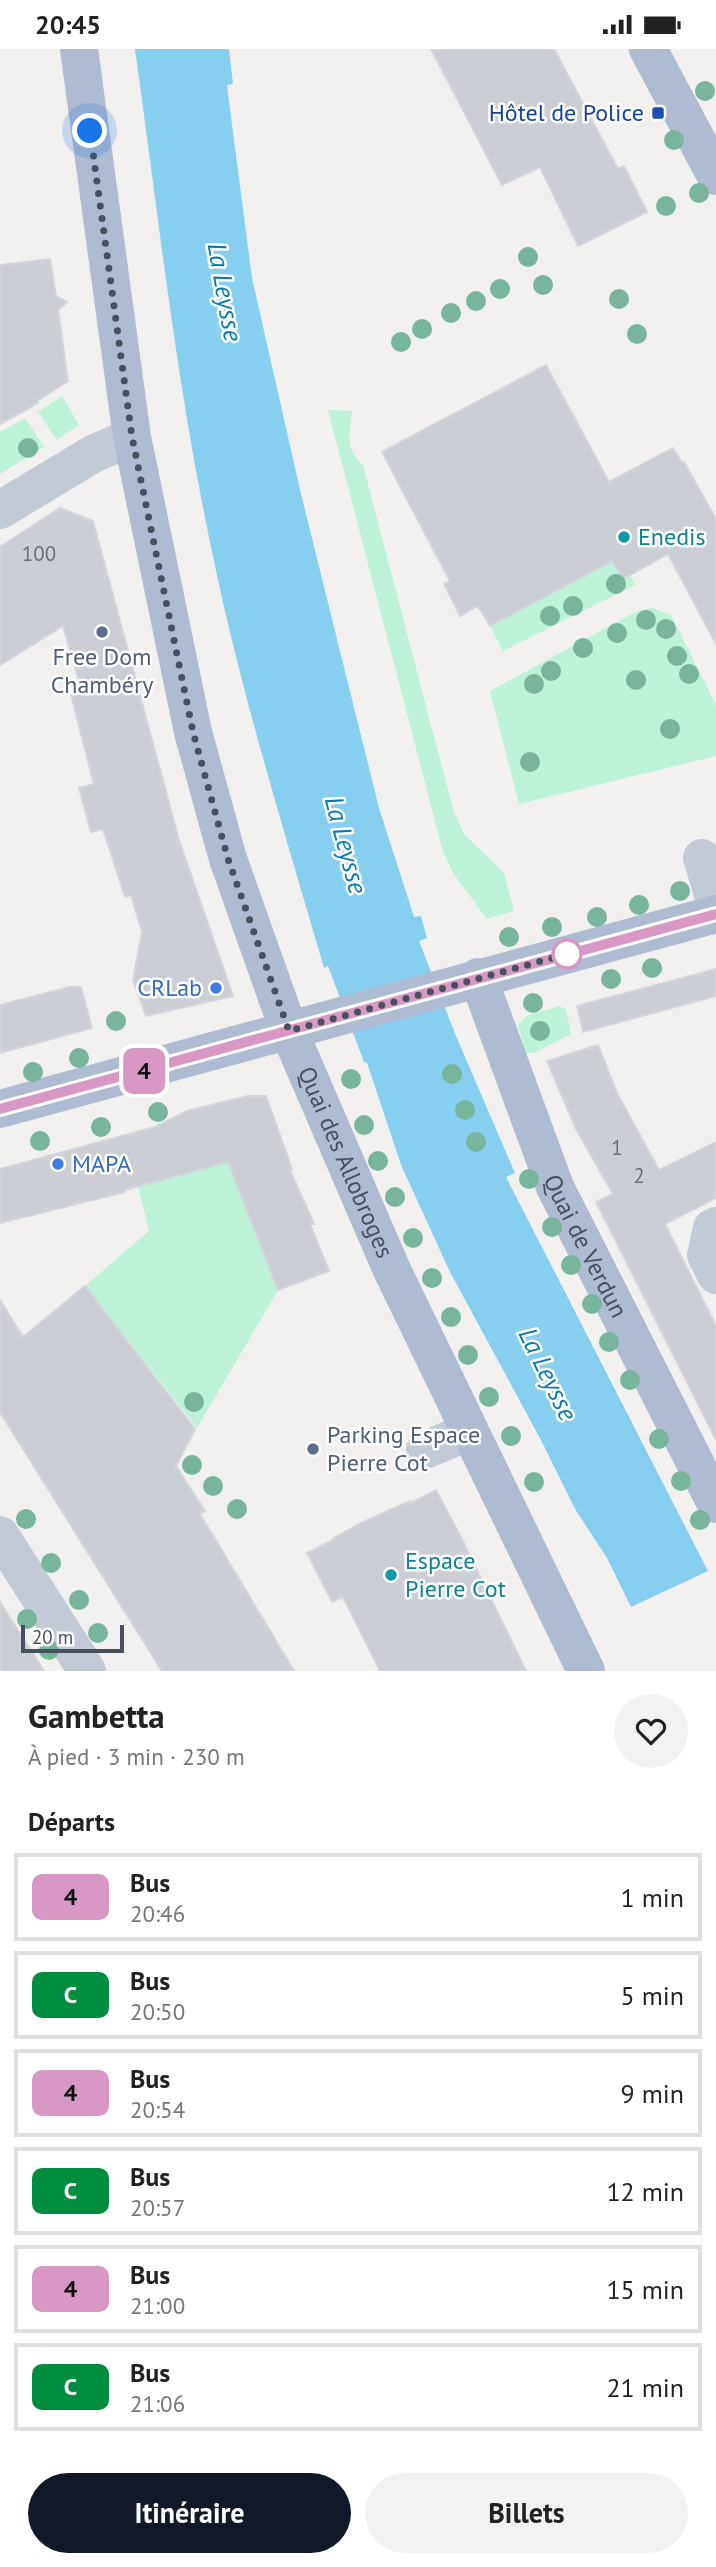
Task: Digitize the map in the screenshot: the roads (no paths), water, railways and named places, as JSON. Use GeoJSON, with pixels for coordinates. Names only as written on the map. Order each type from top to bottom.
{"type":"FeatureCollection","features":[{"type":"Feature","properties":{"kind":"main road","name":"Quai des Allobroges"},"geometry":{"type":"LineString","coordinates":[[79,49],[132,437],[193,732],[228,859],[289,1031],[390,1268],[586,1671]]}},
{"type":"Feature","properties":{"kind":"main road"},"geometry":{"type":"LineString","coordinates":[[648,49],[716,176]]}},
{"type":"Feature","properties":{"kind":"main road"},"geometry":{"type":"LineString","coordinates":[[0,1109],[716,914]]}},
{"type":"Feature","properties":{"kind":"main road","name":"Quai de Verdun"},"geometry":{"type":"LineString","coordinates":[[478,977],[555,1187],[716,1504]]}},
{"type":"Feature","properties":{"kind":"street"},"geometry":{"type":"LineString","coordinates":[[0,510],[93,454],[132,437]]}},
{"type":"Feature","properties":{"kind":"street"},"geometry":{"type":"LineString","coordinates":[[702,858],[716,904]]}},
{"type":"Feature","properties":{"kind":"street"},"geometry":{"type":"LineString","coordinates":[[716,1226],[712,1228],[706,1255],[716,1275]]}},
{"type":"Feature","properties":{"kind":"street"},"geometry":{"type":"LineString","coordinates":[[425,1450],[468,1432]]}},
{"type":"Feature","properties":{"kind":"street"},"geometry":{"type":"LineString","coordinates":[[0,1535],[87,1671]]}},
{"type":"Feature","properties":{"kind":"water","name":"La Leysse"},"geometry":{"type":"Polygon","coordinates":[[[135,49],[229,49],[233,84],[227,85],[252,278],[301,494],[379,808],[414,917],[421,916],[427,938],[419,941],[456,1036],[515,1173],[506,1177],[708,1571],[631,1607],[607,1558],[575,1509],[450,1272],[401,1165],[367,1063],[364,1062],[328,966],[324,968],[248,703],[210,542],[177,358],[135,49]]]}},
{"type":"Feature","properties":{"kind":"place","name":"Hôtel de Police"},"geometry":{"type":"Point","coordinates":[658,113]}},
{"type":"Feature","properties":{"kind":"place","name":"Enedis"},"geometry":{"type":"Point","coordinates":[624,537]}},
{"type":"Feature","properties":{"kind":"place","name":"Free Dom Chambéry"},"geometry":{"type":"Point","coordinates":[102,632]}},
{"type":"Feature","properties":{"kind":"place","name":"CRLab"},"geometry":{"type":"Point","coordinates":[216,988]}},
{"type":"Feature","properties":{"kind":"place","name":"MAPA"},"geometry":{"type":"Point","coordinates":[58,1164]}},
{"type":"Feature","properties":{"kind":"place","name":"Parking Espace Pierre Cot"},"geometry":{"type":"Point","coordinates":[313,1449]}},
{"type":"Feature","properties":{"kind":"place","name":"Espace Pierre Cot"},"geometry":{"type":"Point","coordinates":[391,1575]}}]}
